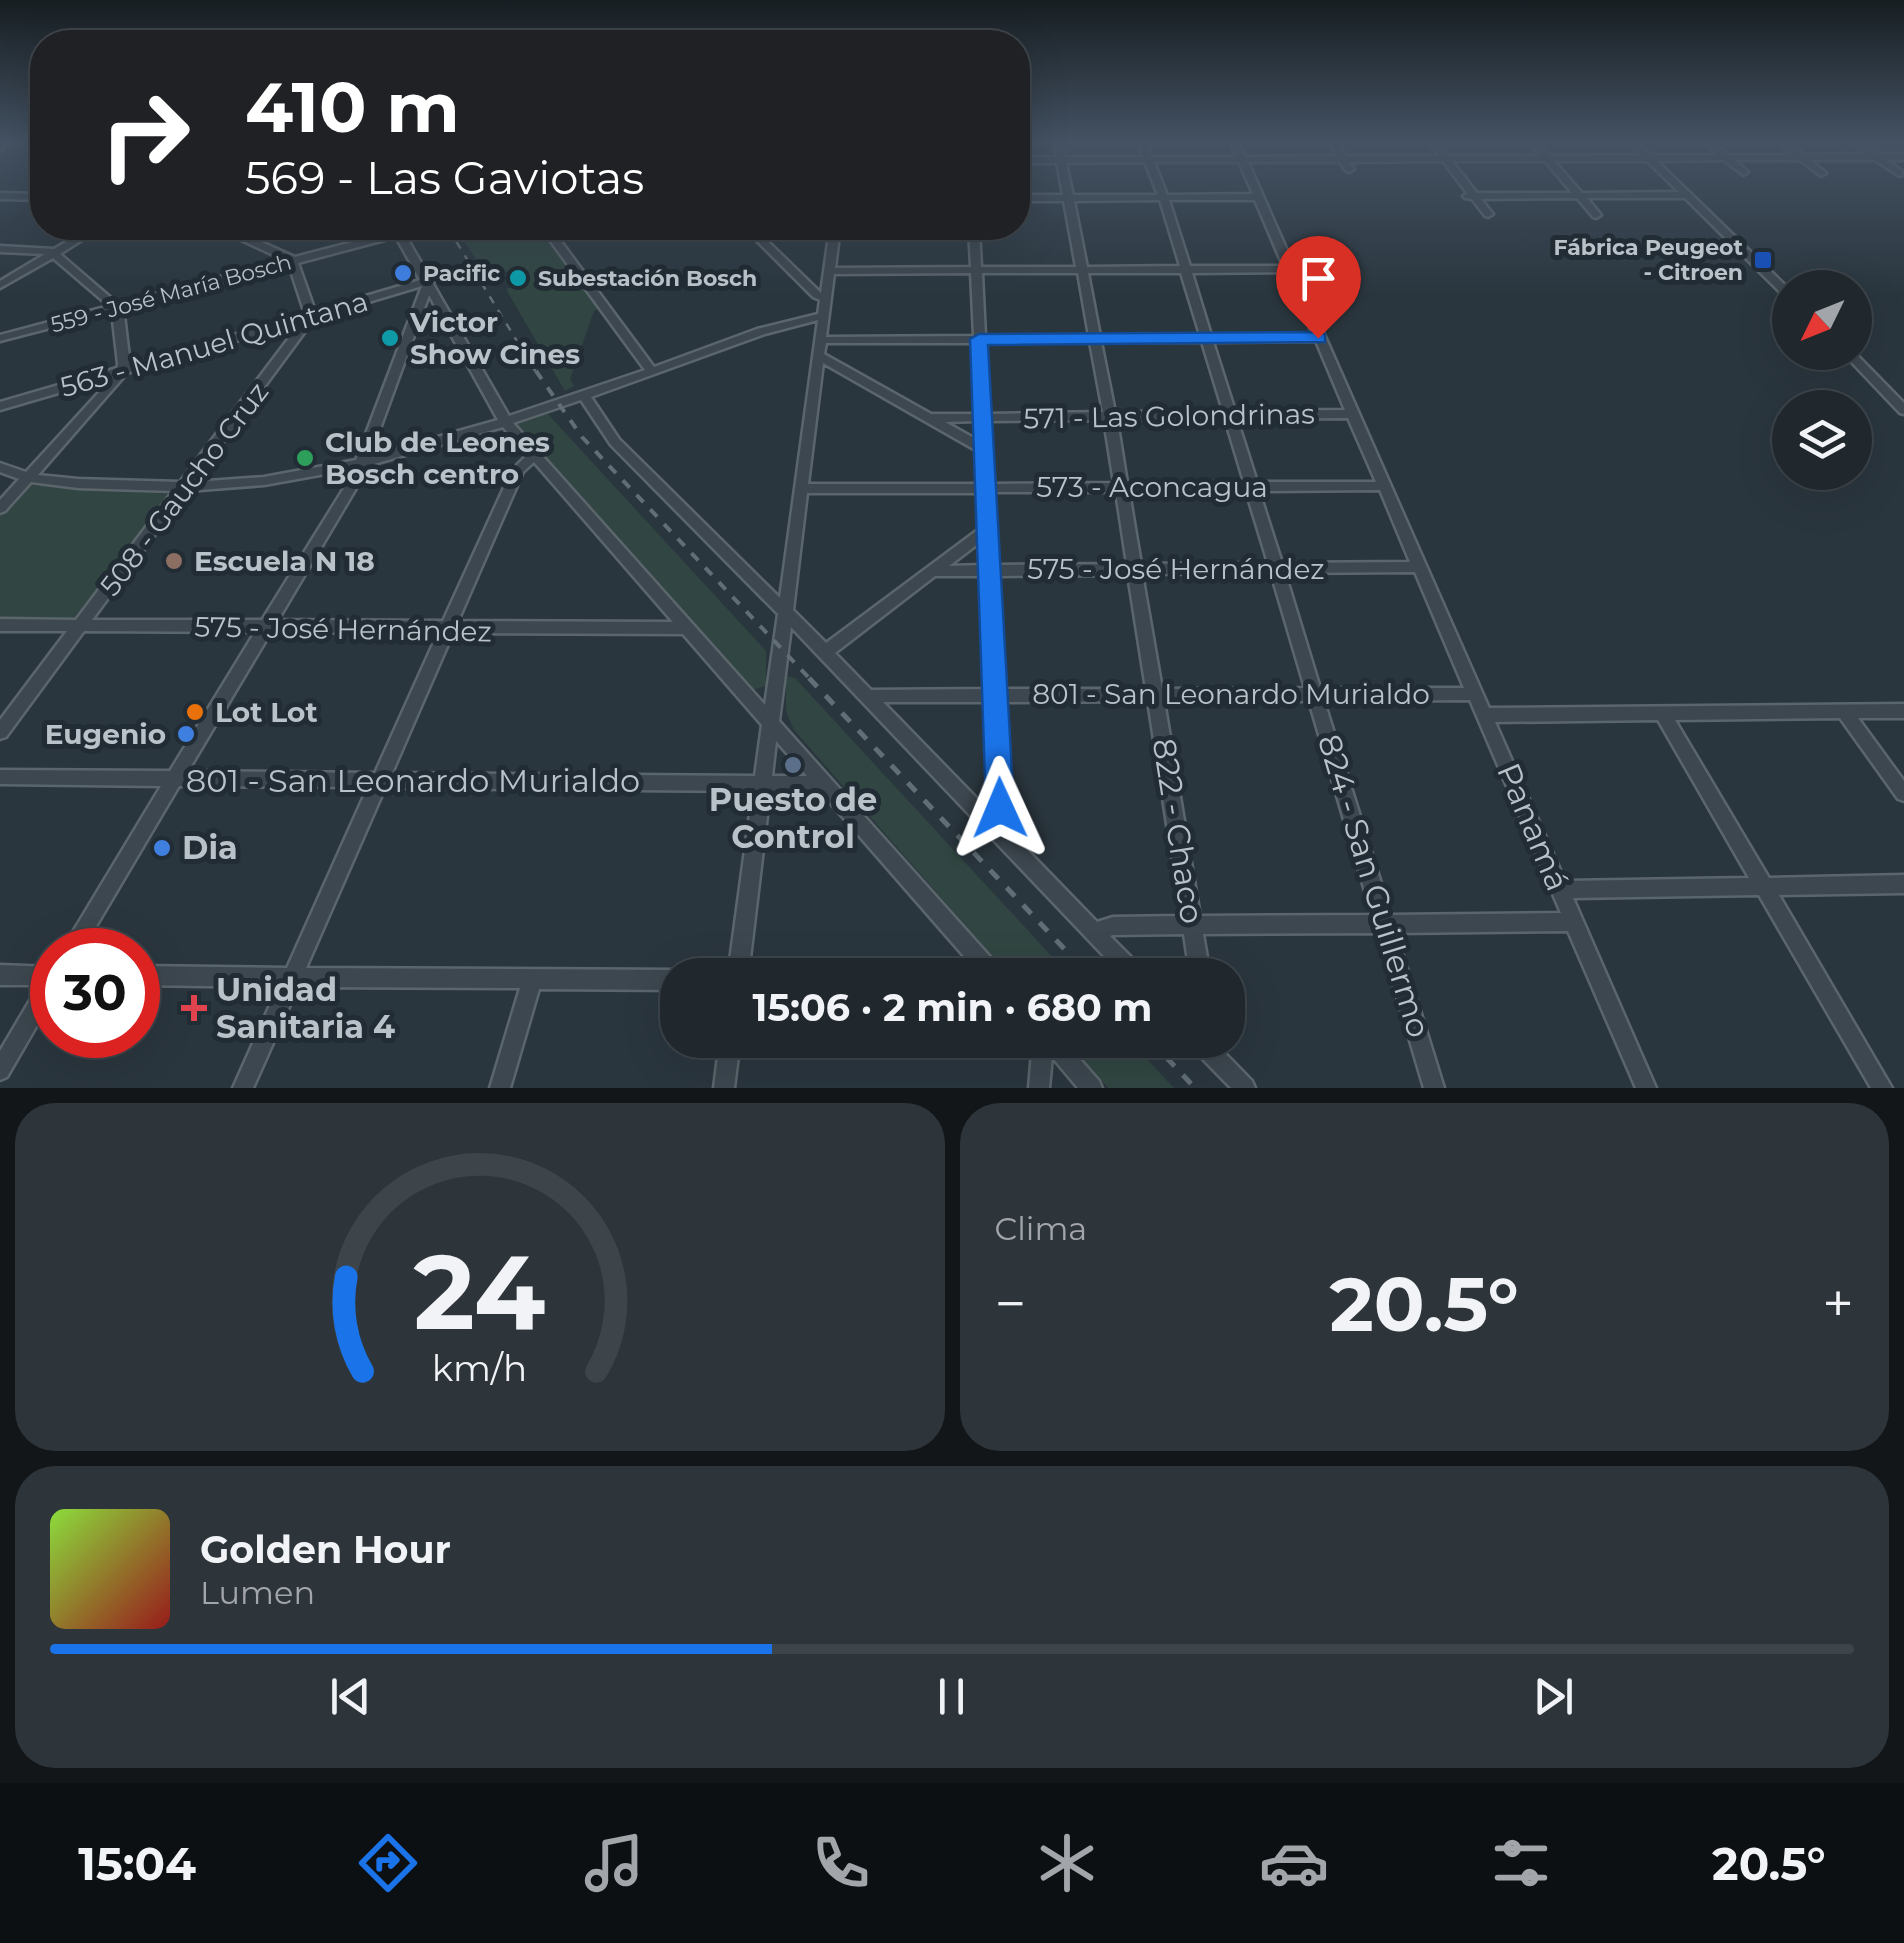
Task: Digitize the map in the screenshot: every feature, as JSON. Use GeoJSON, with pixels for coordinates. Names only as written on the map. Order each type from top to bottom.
{"type":"FeatureCollection","features":[{"type":"Feature","properties":{"kind":"street","name":"822 - Chaco"},"geometry":{"type":"LineString","coordinates":[[1065,194],[1110,417],[1198,958]]}},
{"type":"Feature","properties":{"kind":"street","name":"824 - San Guillermo"},"geometry":{"type":"LineString","coordinates":[[1163,194],[1434,1088]]}},
{"type":"Feature","properties":{"kind":"street","name":"Panamá"},"geometry":{"type":"LineString","coordinates":[[1257,194],[1646,1088]]}},
{"type":"Feature","properties":{"kind":"street"},"geometry":{"type":"LineString","coordinates":[[1471,196],[1688,195],[1772,278]]}},
{"type":"Feature","properties":{"kind":"street"},"geometry":{"type":"LineString","coordinates":[[0,196],[30,197]]}},
{"type":"Feature","properties":{"kind":"street"},"geometry":{"type":"LineString","coordinates":[[1471,196],[1488,214]]}},
{"type":"Feature","properties":{"kind":"street"},"geometry":{"type":"LineString","coordinates":[[1580,196],[1596,215]]}},
{"type":"Feature","properties":{"kind":"street"},"geometry":{"type":"LineString","coordinates":[[1030,198],[1258,197]]}},
{"type":"Feature","properties":{"kind":"street"},"geometry":{"type":"LineString","coordinates":[[0,286],[73,240]]}},
{"type":"Feature","properties":{"kind":"street"},"geometry":{"type":"LineString","coordinates":[[249,240],[292,260],[312,316]]}},
{"type":"Feature","properties":{"kind":"street","name":"559 - José María Bosch"},"geometry":{"type":"LineString","coordinates":[[0,338],[359,240]]}},
{"type":"Feature","properties":{"kind":"street"},"geometry":{"type":"LineString","coordinates":[[403,240],[508,424],[533,456],[979,958]]}},
{"type":"Feature","properties":{"kind":"street"},"geometry":{"type":"LineString","coordinates":[[558,240],[652,372]]}},
{"type":"Feature","properties":{"kind":"street"},"geometry":{"type":"LineString","coordinates":[[761,240],[817,294],[826,298]]}},
{"type":"Feature","properties":{"kind":"street"},"geometry":{"type":"LineString","coordinates":[[740,958],[833,240]]}},
{"type":"Feature","properties":{"kind":"street"},"geometry":{"type":"LineString","coordinates":[[975,240],[998,695],[1000,808],[995,828]]}},
{"type":"Feature","properties":{"kind":"street"},"geometry":{"type":"LineString","coordinates":[[0,250],[51,251],[116,307],[124,370],[0,508]]}},
{"type":"Feature","properties":{"kind":"street"},"geometry":{"type":"LineString","coordinates":[[829,271],[1289,269]]}},
{"type":"Feature","properties":{"kind":"street"},"geometry":{"type":"LineString","coordinates":[[84,928],[362,466],[429,282]]}},
{"type":"Feature","properties":{"kind":"street","name":"563 - Manuel Quintana"},"geometry":{"type":"LineString","coordinates":[[0,406],[429,282]]}},
{"type":"Feature","properties":{"kind":"street","name":"508 - Gaucho Cruz"},"geometry":{"type":"LineString","coordinates":[[0,732],[312,316]]}},
{"type":"Feature","properties":{"kind":"street"},"geometry":{"type":"LineString","coordinates":[[0,467],[27,479],[182,490],[362,466],[508,424],[583,394],[824,316]]}},
{"type":"Feature","properties":{"kind":"street"},"geometry":{"type":"LineString","coordinates":[[821,340],[1318,338]]}},
{"type":"Feature","properties":{"kind":"street","name":"571 - Las Golondrinas"},"geometry":{"type":"LineString","coordinates":[[820,356],[985,450]]}},
{"type":"Feature","properties":{"kind":"street"},"geometry":{"type":"LineString","coordinates":[[1865,370],[1904,410]]}},
{"type":"Feature","properties":{"kind":"street"},"geometry":{"type":"LineString","coordinates":[[583,394],[614,442],[825,652],[1118,958]]}},
{"type":"Feature","properties":{"kind":"street","name":"571 - Las Golondrinas"},"geometry":{"type":"LineString","coordinates":[[928,418],[1350,414]]}},
{"type":"Feature","properties":{"kind":"street"},"geometry":{"type":"LineString","coordinates":[[243,1088],[518,470],[533,456]]}},
{"type":"Feature","properties":{"kind":"street","name":"573 - Aconcagua"},"geometry":{"type":"LineString","coordinates":[[800,489],[1384,486]]}},
{"type":"Feature","properties":{"kind":"street"},"geometry":{"type":"LineString","coordinates":[[825,652],[988,528]]}},
{"type":"Feature","properties":{"kind":"street","name":"575 - José Hernández"},"geometry":{"type":"LineString","coordinates":[[935,571],[1418,568]]}},
{"type":"Feature","properties":{"kind":"street","name":"575 - José Hernández"},"geometry":{"type":"LineString","coordinates":[[0,626],[686,628]]}},
{"type":"Feature","properties":{"kind":"street","name":"801 - San Leonardo Murialdo"},"geometry":{"type":"LineString","coordinates":[[866,696],[1475,694]]}},
{"type":"Feature","properties":{"kind":"street"},"geometry":{"type":"LineString","coordinates":[[1486,715],[1904,711]]}},
{"type":"Feature","properties":{"kind":"street"},"geometry":{"type":"LineString","coordinates":[[1844,712],[1904,794]]}},
{"type":"Feature","properties":{"kind":"street"},"geometry":{"type":"LineString","coordinates":[[1663,714],[1882,1088]]}},
{"type":"Feature","properties":{"kind":"street","name":"801 - San Leonardo Murialdo"},"geometry":{"type":"LineString","coordinates":[[0,778],[826,784]]}},
{"type":"Feature","properties":{"kind":"street"},"geometry":{"type":"LineString","coordinates":[[1560,890],[1904,884]]}},
{"type":"Feature","properties":{"kind":"street"},"geometry":{"type":"LineString","coordinates":[[1093,932],[1113,926],[1573,922]]}},
{"type":"Feature","properties":{"kind":"street"},"geometry":{"type":"LineString","coordinates":[[0,975],[30,977]]}},
{"type":"Feature","properties":{"kind":"street"},"geometry":{"type":"LineString","coordinates":[[160,976],[660,980]]}},
{"type":"Feature","properties":{"kind":"street"},"geometry":{"type":"LineString","coordinates":[[500,1088],[532,980]]}},
{"type":"Feature","properties":{"kind":"street"},"geometry":{"type":"LineString","coordinates":[[0,1070],[30,1017]]}},
{"type":"Feature","properties":{"kind":"street"},"geometry":{"type":"LineString","coordinates":[[724,1088],[728,1058]]}},
{"type":"Feature","properties":{"kind":"street"},"geometry":{"type":"LineString","coordinates":[[1039,1088],[1044,1058]]}},
{"type":"Feature","properties":{"kind":"street"},"geometry":{"type":"LineString","coordinates":[[1064,1058],[1092,1088]]}},
{"type":"Feature","properties":{"kind":"street"},"geometry":{"type":"LineString","coordinates":[[1217,1058],[1245,1088]]}},
{"type":"Feature","properties":{"kind":"green space"},"geometry":{"type":"Polygon","coordinates":[[[464,240],[546,240],[600,308],[594,311],[570,379],[574,386],[565,391],[506,289],[531,279],[524,267],[487,277],[464,240]]]}},
{"type":"Feature","properties":{"kind":"green space"},"geometry":{"type":"Polygon","coordinates":[[[541,411],[766,651],[766,686],[752,690],[533,447],[516,425],[541,411]]]}},
{"type":"Feature","properties":{"kind":"green space"},"geometry":{"type":"Polygon","coordinates":[[[29,485],[171,494],[75,619],[0,618],[0,516],[29,485]]]}},
{"type":"Feature","properties":{"kind":"green space"},"geometry":{"type":"Polygon","coordinates":[[[786,676],[795,678],[1053,958],[994,958],[794,730],[786,711],[786,676]]]}},
{"type":"Feature","properties":{"kind":"green space"},"geometry":{"type":"Polygon","coordinates":[[[1082,1058],[1146,1058],[1174,1088],[1108,1088],[1082,1058]]]}},
{"type":"Feature","properties":{"kind":"railway"},"geometry":{"type":"LineString","coordinates":[[455,240],[537,374]]}},
{"type":"Feature","properties":{"kind":"railway"},"geometry":{"type":"LineString","coordinates":[[536,371],[582,437],[811,680]]}},
{"type":"Feature","properties":{"kind":"railway"},"geometry":{"type":"LineString","coordinates":[[809,678],[1073,958]]}},
{"type":"Feature","properties":{"kind":"railway"},"geometry":{"type":"LineString","coordinates":[[1167,1058],[1195,1088]]}},
{"type":"Feature","properties":{"kind":"place","name":"Fábrica Peugeot - Citroen"},"geometry":{"type":"Point","coordinates":[1763,260]}},
{"type":"Feature","properties":{"kind":"place","name":"Pacific"},"geometry":{"type":"Point","coordinates":[403,273]}},
{"type":"Feature","properties":{"kind":"place","name":"Subestación Bosch"},"geometry":{"type":"Point","coordinates":[518,278]}},
{"type":"Feature","properties":{"kind":"place","name":"Victor Show Cines"},"geometry":{"type":"Point","coordinates":[390,338]}},
{"type":"Feature","properties":{"kind":"place","name":"Club de Leones Bosch centro"},"geometry":{"type":"Point","coordinates":[305,458]}},
{"type":"Feature","properties":{"kind":"place","name":"Escuela N 18"},"geometry":{"type":"Point","coordinates":[174,561]}},
{"type":"Feature","properties":{"kind":"place","name":"Lot Lot"},"geometry":{"type":"Point","coordinates":[195,712]}},
{"type":"Feature","properties":{"kind":"place","name":"Eugenio"},"geometry":{"type":"Point","coordinates":[186,734]}},
{"type":"Feature","properties":{"kind":"place","name":"Puesto de Control"},"geometry":{"type":"Point","coordinates":[793,765]}},
{"type":"Feature","properties":{"kind":"place","name":"Dia"},"geometry":{"type":"Point","coordinates":[162,848]}},
{"type":"Feature","properties":{"kind":"place","name":"Unidad Sanitaria 4"},"geometry":{"type":"Point","coordinates":[194,1008]}},
{"type":"Feature","properties":{"kind":"route"},"geometry":{"type":"LineString","coordinates":[[1000,808],[998,695],[979,339],[1318,338]]}}]}
